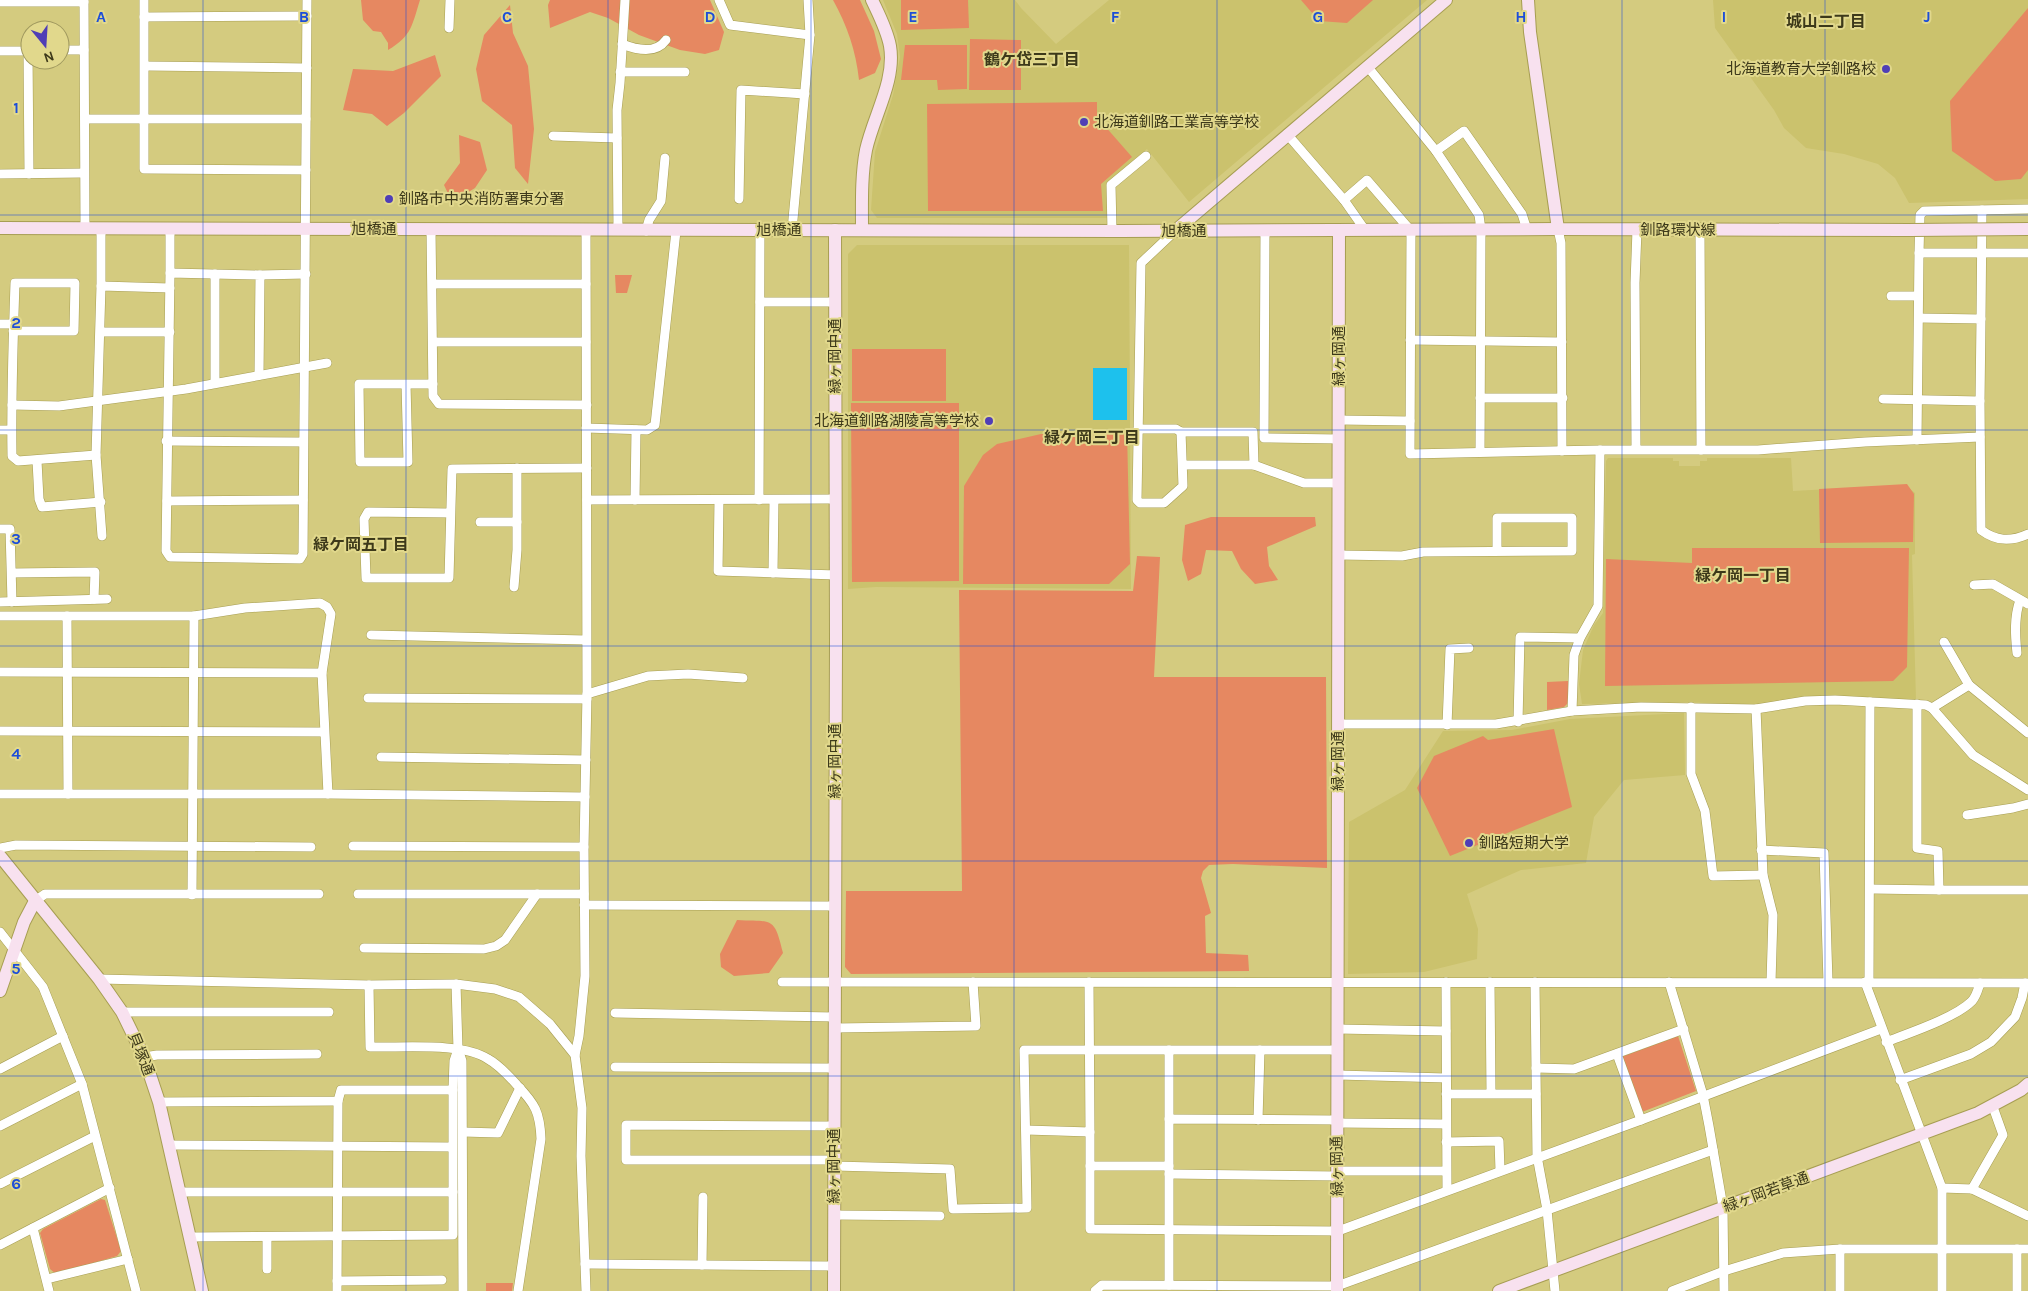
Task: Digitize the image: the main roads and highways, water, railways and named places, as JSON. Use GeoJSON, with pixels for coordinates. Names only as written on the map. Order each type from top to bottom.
{"type":"FeatureCollection","features":[{"type":"Feature","properties":{"kind":"water"},"geometry":{"type":"Polygon","coordinates":[[[1093,368],[1127,368],[1127,420],[1093,420],[1093,368]]]}},
{"type":"Feature","properties":{"kind":"place","name":"北海道教育大学釧路校"},"geometry":{"type":"Point","coordinates":[1886,69]}},
{"type":"Feature","properties":{"kind":"place","name":"北海道釧路工業高等学校"},"geometry":{"type":"Point","coordinates":[1084,122]}},
{"type":"Feature","properties":{"kind":"place","name":"釧路市中央消防署東分署"},"geometry":{"type":"Point","coordinates":[389,199]}},
{"type":"Feature","properties":{"kind":"place","name":"北海道釧路湖陵高等学校"},"geometry":{"type":"Point","coordinates":[989,421]}},
{"type":"Feature","properties":{"kind":"place","name":"釧路短期大学"},"geometry":{"type":"Point","coordinates":[1469,843]}},
{"type":"Feature","properties":{"kind":"district","name":"城山二丁目"},"geometry":{"type":"Point","coordinates":[1826,21]}},
{"type":"Feature","properties":{"kind":"district","name":"鶴ケ岱三丁目"},"geometry":{"type":"Point","coordinates":[1032,59]}},
{"type":"Feature","properties":{"kind":"district","name":"緑ケ岡三丁目"},"geometry":{"type":"Point","coordinates":[1092,437]}},
{"type":"Feature","properties":{"kind":"district","name":"緑ケ岡五丁目"},"geometry":{"type":"Point","coordinates":[361,544]}},
{"type":"Feature","properties":{"kind":"district","name":"緑ケ岡一丁目"},"geometry":{"type":"Point","coordinates":[1743,575]}}]}
